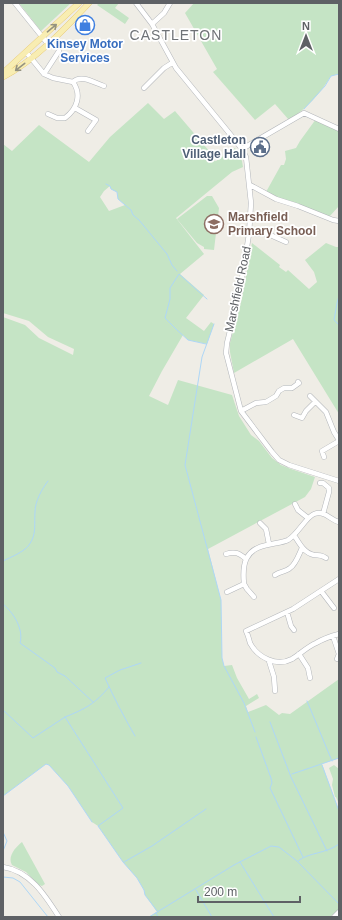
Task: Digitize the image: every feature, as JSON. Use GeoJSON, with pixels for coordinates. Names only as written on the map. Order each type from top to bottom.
{"type":"FeatureCollection","features":[{"type":"Feature","properties":{"kind":"main road"},"geometry":{"type":"LineString","coordinates":[[3,73],[79,3]]}},
{"type":"Feature","properties":{"kind":"main road"},"geometry":{"type":"LineString","coordinates":[[3,77],[16,71],[48,44],[89,3]]}},
{"type":"Feature","properties":{"kind":"street"},"geometry":{"type":"LineString","coordinates":[[15,3],[48,44]]}},
{"type":"Feature","properties":{"kind":"street","name":"Marshfield Road"},"geometry":{"type":"LineString","coordinates":[[136,3],[152,24],[172,63],[242,149],[246,157],[251,203],[250,234],[240,291],[227,343],[226,353],[240,411],[279,460],[289,465],[339,481]]}},
{"type":"Feature","properties":{"kind":"street"},"geometry":{"type":"LineString","coordinates":[[152,24],[164,13],[170,3]]}},
{"type":"Feature","properties":{"kind":"street"},"geometry":{"type":"LineString","coordinates":[[44,74],[60,51]]}},
{"type":"Feature","properties":{"kind":"street"},"geometry":{"type":"LineString","coordinates":[[26,52],[44,74],[53,78],[73,82],[80,78],[104,86]]}},
{"type":"Feature","properties":{"kind":"street"},"geometry":{"type":"LineString","coordinates":[[144,88],[164,68],[172,63]]}},
{"type":"Feature","properties":{"kind":"street"},"geometry":{"type":"LineString","coordinates":[[48,114],[57,118],[65,118],[75,108],[78,96],[77,89],[73,82]]}},
{"type":"Feature","properties":{"kind":"street"},"geometry":{"type":"LineString","coordinates":[[75,108],[96,120],[88,131]]}},
{"type":"Feature","properties":{"kind":"street"},"geometry":{"type":"LineString","coordinates":[[242,149],[304,113],[339,129]]}},
{"type":"Feature","properties":{"kind":"street"},"geometry":{"type":"LineString","coordinates":[[250,185],[276,199],[339,221]]}},
{"type":"Feature","properties":{"kind":"street"},"geometry":{"type":"LineString","coordinates":[[250,234],[269,232],[286,242]]}},
{"type":"Feature","properties":{"kind":"street"},"geometry":{"type":"LineString","coordinates":[[240,411],[256,403],[266,402],[276,396],[279,391],[284,388],[292,388],[299,383],[298,382]]}},
{"type":"Feature","properties":{"kind":"street"},"geometry":{"type":"LineString","coordinates":[[310,396],[326,412],[332,433],[339,440],[322,451],[324,457]]}},
{"type":"Feature","properties":{"kind":"street"},"geometry":{"type":"LineString","coordinates":[[294,415],[302,418],[306,410],[315,402]]}},
{"type":"Feature","properties":{"kind":"street"},"geometry":{"type":"LineString","coordinates":[[320,483],[323,483],[329,488],[323,514]]}},
{"type":"Feature","properties":{"kind":"street"},"geometry":{"type":"LineString","coordinates":[[295,504],[296,511],[308,518]]}},
{"type":"Feature","properties":{"kind":"street"},"geometry":{"type":"LineString","coordinates":[[254,596],[244,584],[243,569],[248,554],[262,546],[288,540],[302,527],[308,518],[314,514],[323,514],[339,522]]}},
{"type":"Feature","properties":{"kind":"street"},"geometry":{"type":"LineString","coordinates":[[260,523],[267,528],[269,544]]}},
{"type":"Feature","properties":{"kind":"street"},"geometry":{"type":"LineString","coordinates":[[294,535],[302,548],[309,553],[326,558]]}},
{"type":"Feature","properties":{"kind":"street"},"geometry":{"type":"LineString","coordinates":[[275,575],[280,569],[289,569],[293,565],[302,548]]}},
{"type":"Feature","properties":{"kind":"street"},"geometry":{"type":"LineString","coordinates":[[226,554],[233,551],[237,552],[246,559]]}},
{"type":"Feature","properties":{"kind":"street"},"geometry":{"type":"LineString","coordinates":[[339,579],[287,612],[246,631],[256,651],[269,661],[284,662],[316,642],[339,634]]}},
{"type":"Feature","properties":{"kind":"street"},"geometry":{"type":"LineString","coordinates":[[227,592],[244,584]]}},
{"type":"Feature","properties":{"kind":"street"},"geometry":{"type":"LineString","coordinates":[[321,591],[334,608]]}},
{"type":"Feature","properties":{"kind":"street"},"geometry":{"type":"LineString","coordinates":[[287,612],[291,626],[294,630]]}},
{"type":"Feature","properties":{"kind":"street"},"geometry":{"type":"LineString","coordinates":[[333,636],[338,654],[337,660]]}},
{"type":"Feature","properties":{"kind":"street"},"geometry":{"type":"LineString","coordinates":[[299,654],[308,668],[310,678]]}},
{"type":"Feature","properties":{"kind":"street"},"geometry":{"type":"LineString","coordinates":[[269,661],[274,677],[275,691]]}},
{"type":"Feature","properties":{"kind":"street"},"geometry":{"type":"LineString","coordinates":[[3,867],[17,870],[31,880],[59,917]]}},
{"type":"Feature","properties":{"kind":"street"},"geometry":{"type":"LineString","coordinates":[[334,917],[339,912]]}},
{"type":"Feature","properties":{"kind":"green space"},"geometry":{"type":"Polygon","coordinates":[[[19,3],[71,3],[41,31],[19,3]]]}},
{"type":"Feature","properties":{"kind":"green space"},"geometry":{"type":"Polygon","coordinates":[[[99,3],[119,3],[115,8],[129,18],[125,24],[97,5],[99,3]]]}},
{"type":"Feature","properties":{"kind":"green space"},"geometry":{"type":"Polygon","coordinates":[[[194,3],[339,3],[339,74],[331,76],[312,101],[289,120],[275,104],[255,120],[213,72],[217,69],[185,13],[194,3]]]}},
{"type":"Feature","properties":{"kind":"green space"},"geometry":{"type":"Polygon","coordinates":[[[148,103],[164,119],[175,111],[216,159],[214,161],[235,148],[242,161],[243,167],[232,172],[176,218],[204,254],[180,274],[204,295],[186,318],[204,331],[211,322],[214,324],[207,344],[188,340],[183,335],[149,396],[168,405],[178,380],[232,395],[239,416],[251,435],[259,441],[272,458],[281,465],[315,477],[311,489],[305,497],[208,549],[221,600],[222,658],[224,666],[232,665],[237,678],[249,699],[257,694],[259,698],[246,706],[248,712],[266,705],[279,715],[282,713],[290,714],[339,679],[339,758],[322,764],[339,811],[339,909],[330,917],[149,917],[157,912],[145,895],[144,890],[137,878],[123,862],[98,826],[92,822],[68,786],[49,765],[46,764],[3,796],[3,317],[25,325],[39,338],[73,355],[74,349],[48,337],[29,321],[3,313],[3,144],[12,151],[39,125],[89,162],[110,137],[148,103]],[[110,186],[100,197],[109,211],[125,205],[118,199],[117,192],[111,189],[110,186]]]}},
{"type":"Feature","properties":{"kind":"green space"},"geometry":{"type":"Polygon","coordinates":[[[316,119],[339,130],[339,206],[329,217],[283,201],[266,192],[281,165],[284,165],[286,159],[285,151],[296,148],[316,119]]]}},
{"type":"Feature","properties":{"kind":"green space"},"geometry":{"type":"Polygon","coordinates":[[[207,196],[212,196],[219,208],[214,250],[204,249],[204,247],[197,243],[177,219],[207,196]]]}},
{"type":"Feature","properties":{"kind":"green space"},"geometry":{"type":"Polygon","coordinates":[[[252,243],[280,265],[279,267],[286,272],[288,270],[309,289],[317,282],[314,272],[305,260],[326,243],[339,247],[339,414],[293,339],[234,373],[230,343],[242,298],[252,243]]]}},
{"type":"Feature","properties":{"kind":"green space"},"geometry":{"type":"Polygon","coordinates":[[[334,765],[339,769],[339,804],[335,797],[332,785],[333,779],[329,768],[334,765]]]}},
{"type":"Feature","properties":{"kind":"green space"},"geometry":{"type":"Polygon","coordinates":[[[22,842],[45,884],[42,886],[39,885],[26,872],[12,865],[11,855],[22,842]]]}},
{"type":"Feature","properties":{"kind":"waterway"},"geometry":{"type":"LineString","coordinates":[[304,109],[325,86],[331,76],[339,74]]}},
{"type":"Feature","properties":{"kind":"waterway"},"geometry":{"type":"LineString","coordinates":[[106,184],[117,192],[118,199],[131,210],[133,215],[139,220],[167,254],[172,265],[177,271]]}},
{"type":"Feature","properties":{"kind":"waterway"},"geometry":{"type":"LineString","coordinates":[[206,344],[188,340],[165,318],[170,299],[170,288],[179,274],[207,299]]}},
{"type":"Feature","properties":{"kind":"waterway"},"geometry":{"type":"LineString","coordinates":[[339,296],[334,320],[339,325]]}},
{"type":"Feature","properties":{"kind":"waterway"},"geometry":{"type":"LineString","coordinates":[[214,324],[202,357],[185,465],[221,600],[222,658],[224,666],[244,703],[255,732]]}},
{"type":"Feature","properties":{"kind":"waterway"},"geometry":{"type":"LineString","coordinates":[[3,561],[24,550],[32,541],[35,529],[36,504],[41,491],[48,481]]}},
{"type":"Feature","properties":{"kind":"waterway"},"geometry":{"type":"LineString","coordinates":[[3,604],[17,621],[21,638],[20,643],[55,668],[57,672],[65,676],[93,702]]}},
{"type":"Feature","properties":{"kind":"waterway"},"geometry":{"type":"LineString","coordinates":[[135,736],[105,678],[120,670],[141,663]]}},
{"type":"Feature","properties":{"kind":"waterway"},"geometry":{"type":"LineString","coordinates":[[65,717],[89,705],[99,698],[109,687]]}},
{"type":"Feature","properties":{"kind":"waterway"},"geometry":{"type":"LineString","coordinates":[[307,701],[332,761]]}},
{"type":"Feature","properties":{"kind":"waterway"},"geometry":{"type":"LineString","coordinates":[[3,710],[33,738],[65,717],[123,808],[98,826],[123,862],[137,878],[144,890],[145,895],[158,912]]}},
{"type":"Feature","properties":{"kind":"waterway"},"geometry":{"type":"LineString","coordinates":[[270,722],[291,777],[327,851]]}},
{"type":"Feature","properties":{"kind":"waterway"},"geometry":{"type":"LineString","coordinates":[[256,737],[271,778],[272,783],[270,788],[303,857]]}},
{"type":"Feature","properties":{"kind":"waterway"},"geometry":{"type":"LineString","coordinates":[[292,774],[339,758]]}},
{"type":"Feature","properties":{"kind":"waterway"},"geometry":{"type":"LineString","coordinates":[[3,796],[46,764],[49,765],[68,786],[92,822]]}},
{"type":"Feature","properties":{"kind":"waterway"},"geometry":{"type":"LineString","coordinates":[[322,765],[339,811]]}},
{"type":"Feature","properties":{"kind":"waterway"},"geometry":{"type":"LineString","coordinates":[[124,862],[152,846],[206,809]]}},
{"type":"Feature","properties":{"kind":"waterway"},"geometry":{"type":"LineString","coordinates":[[3,832],[7,841],[3,851]]}},
{"type":"Feature","properties":{"kind":"waterway"},"geometry":{"type":"LineString","coordinates":[[298,861],[307,856],[329,850],[339,844]]}},
{"type":"Feature","properties":{"kind":"waterway"},"geometry":{"type":"LineString","coordinates":[[149,917],[234,865],[271,846],[279,847],[297,861],[339,904]]}},
{"type":"Feature","properties":{"kind":"waterway"},"geometry":{"type":"LineString","coordinates":[[240,862],[274,917]]}},
{"type":"Feature","properties":{"kind":"waterway"},"geometry":{"type":"LineString","coordinates":[[3,877],[13,878],[20,882],[48,917]]}},
{"type":"Feature","properties":{"kind":"waterway"},"geometry":{"type":"LineString","coordinates":[[196,890],[212,917]]}},
{"type":"Feature","properties":{"kind":"waterway"},"geometry":{"type":"LineString","coordinates":[[156,913],[158,917]]}},
{"type":"Feature","properties":{"kind":"place","name":"Kinsey Motor Services"},"geometry":{"type":"Point","coordinates":[85,25]}},
{"type":"Feature","properties":{"kind":"place","name":"Castleton Village Hall"},"geometry":{"type":"Point","coordinates":[260,147]}},
{"type":"Feature","properties":{"kind":"place","name":"Marshfield Primary School"},"geometry":{"type":"Point","coordinates":[214,224]}},
{"type":"Feature","properties":{"kind":"district","name":"CASTLETON"},"geometry":{"type":"Point","coordinates":[176,35]}}]}
